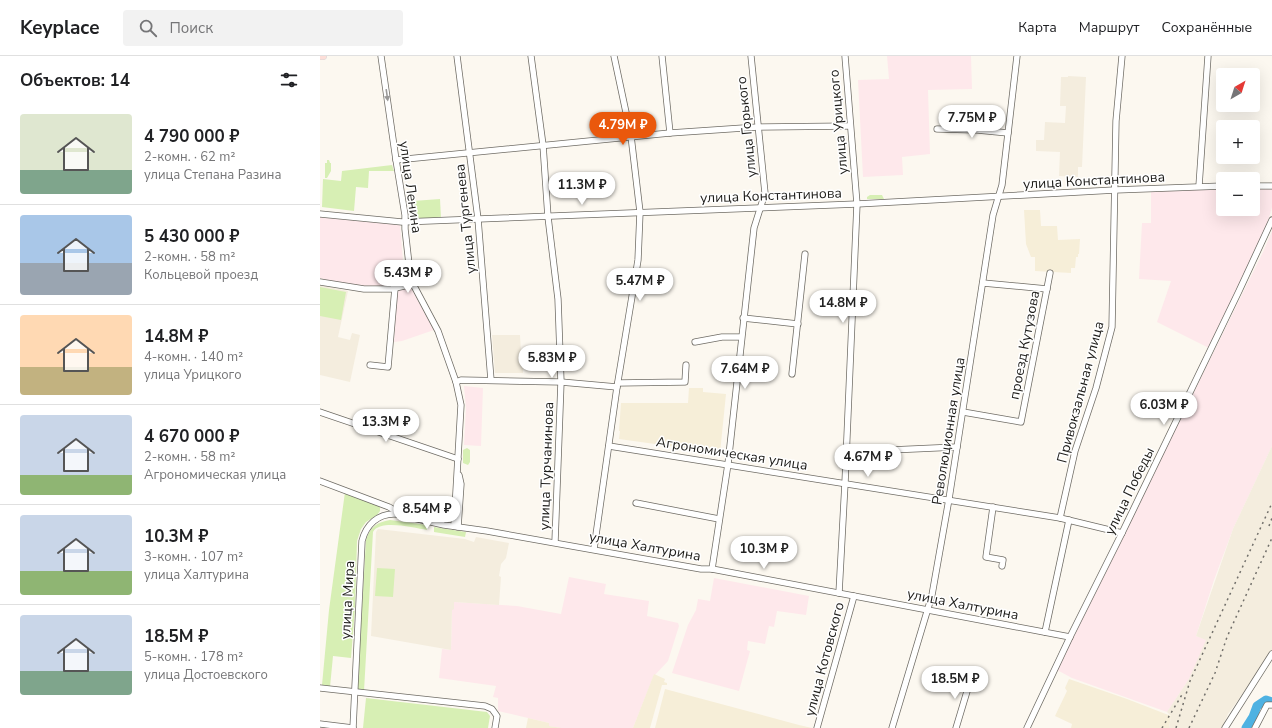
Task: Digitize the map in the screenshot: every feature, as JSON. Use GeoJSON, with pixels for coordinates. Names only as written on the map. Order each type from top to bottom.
{"type":"FeatureCollection","features":[{"type":"Feature","properties":{"kind":"street","name":"улица Ленина"},"geometry":{"type":"LineString","coordinates":[[381,56],[396,160],[406,215],[405,229],[410,273],[413,284],[438,331],[457,381],[461,405],[456,527]]}},
{"type":"Feature","properties":{"kind":"street","name":"улица Тургенева"},"geometry":{"type":"LineString","coordinates":[[457,56],[478,219],[491,380]]}},
{"type":"Feature","properties":{"kind":"street","name":"улица Турчанинова"},"geometry":{"type":"LineString","coordinates":[[532,56],[543,145],[548,217],[558,299],[561,382],[555,542]]}},
{"type":"Feature","properties":{"kind":"street"},"geometry":{"type":"LineString","coordinates":[[594,549],[638,260],[640,212],[632,136],[614,56]]}},
{"type":"Feature","properties":{"kind":"street"},"geometry":{"type":"LineString","coordinates":[[662,56],[670,132]]}},
{"type":"Feature","properties":{"kind":"street","name":"улица Горького"},"geometry":{"type":"LineString","coordinates":[[712,569],[728,464],[754,228],[759,208],[765,193],[751,56]]}},
{"type":"Feature","properties":{"kind":"street","name":"улица Урицкого"},"geometry":{"type":"LineString","coordinates":[[839,593],[846,483],[846,452],[857,204],[845,56]]}},
{"type":"Feature","properties":{"kind":"street","name":"Революционная улица"},"geometry":{"type":"LineString","coordinates":[[892,728],[932,595],[963,412],[993,215],[1002,185],[1017,56]]}},
{"type":"Feature","properties":{"kind":"street","name":"Привокзальная улица"},"geometry":{"type":"LineString","coordinates":[[1060,518],[1075,451],[1096,388],[1112,327],[1116,121],[1122,56]]}},
{"type":"Feature","properties":{"kind":"street"},"geometry":{"type":"LineString","coordinates":[[1199,186],[1208,56]]}},
{"type":"Feature","properties":{"kind":"street"},"geometry":{"type":"LineString","coordinates":[[396,160],[670,132],[758,127],[850,126]]}},
{"type":"Feature","properties":{"kind":"street"},"geometry":{"type":"LineString","coordinates":[[937,129],[977,130],[1008,134]]}},
{"type":"Feature","properties":{"kind":"street","name":"улица Константинова"},"geometry":{"type":"LineString","coordinates":[[320,214],[406,222],[857,204],[1216,186]]}},
{"type":"Feature","properties":{"kind":"street"},"geometry":{"type":"LineString","coordinates":[[1260,186],[1272,186]]}},
{"type":"Feature","properties":{"kind":"street","name":"улица Победы"},"geometry":{"type":"LineString","coordinates":[[1027,728],[1272,220]]}},
{"type":"Feature","properties":{"kind":"street"},"geometry":{"type":"LineString","coordinates":[[406,222],[413,274],[442,334],[457,381],[462,390],[464,407],[459,477],[461,484],[456,527]]}},
{"type":"Feature","properties":{"kind":"street"},"geometry":{"type":"LineString","coordinates":[[792,374],[805,254]]}},
{"type":"Feature","properties":{"kind":"street","name":"проезд Кутузова"},"geometry":{"type":"LineString","coordinates":[[963,412],[1021,422],[1050,273]]}},
{"type":"Feature","properties":{"kind":"street"},"geometry":{"type":"LineString","coordinates":[[320,282],[359,289],[387,289],[413,284]]}},
{"type":"Feature","properties":{"kind":"street"},"geometry":{"type":"LineString","coordinates":[[983,283],[1047,289]]}},
{"type":"Feature","properties":{"kind":"street"},"geometry":{"type":"LineString","coordinates":[[370,365],[388,367],[395,288]]}},
{"type":"Feature","properties":{"kind":"street"},"geometry":{"type":"LineString","coordinates":[[743,318],[798,324]]}},
{"type":"Feature","properties":{"kind":"street"},"geometry":{"type":"LineString","coordinates":[[695,342],[722,337],[741,337]]}},
{"type":"Feature","properties":{"kind":"street"},"geometry":{"type":"LineString","coordinates":[[457,381],[491,380],[618,385],[685,382],[686,365]]}},
{"type":"Feature","properties":{"kind":"street"},"geometry":{"type":"LineString","coordinates":[[320,412],[458,459]]}},
{"type":"Feature","properties":{"kind":"street","name":"Агрономическая улица"},"geometry":{"type":"LineString","coordinates":[[609,446],[949,499],[1060,518],[1122,533]]}},
{"type":"Feature","properties":{"kind":"street"},"geometry":{"type":"LineString","coordinates":[[846,452],[957,447]]}},
{"type":"Feature","properties":{"kind":"street","name":"улица Халтурина"},"geometry":{"type":"LineString","coordinates":[[320,480],[390,507],[403,516]]}},
{"type":"Feature","properties":{"kind":"street"},"geometry":{"type":"LineString","coordinates":[[636,503],[719,520]]}},
{"type":"Feature","properties":{"kind":"street"},"geometry":{"type":"LineString","coordinates":[[993,507],[986,557],[1003,560],[1002,566]]}},
{"type":"Feature","properties":{"kind":"street","name":"улица Халтурина"},"geometry":{"type":"LineString","coordinates":[[380,517],[389,514],[403,516],[456,527],[555,542],[701,569],[712,569],[1070,637]]}},
{"type":"Feature","properties":{"kind":"street","name":"улица Мира"},"geometry":{"type":"LineString","coordinates":[[353,728],[362,541],[364,532],[380,517]]}},
{"type":"Feature","properties":{"kind":"street"},"geometry":{"type":"LineString","coordinates":[[1045,632],[1069,520]]}},
{"type":"Feature","properties":{"kind":"street","name":"улица Котовского"},"geometry":{"type":"LineString","coordinates":[[818,728],[854,596]]}},
{"type":"Feature","properties":{"kind":"street"},"geometry":{"type":"LineString","coordinates":[[1225,728],[1272,654]]}},
{"type":"Feature","properties":{"kind":"street"},"geometry":{"type":"LineString","coordinates":[[956,728],[971,678]]}},
{"type":"Feature","properties":{"kind":"street"},"geometry":{"type":"LineString","coordinates":[[320,688],[485,706],[492,709],[496,716],[495,728]]}},
{"type":"Feature","properties":{"kind":"street"},"geometry":{"type":"LineString","coordinates":[[1255,728],[1267,705],[1272,705]]}},
{"type":"Feature","properties":{"kind":"street"},"geometry":{"type":"LineString","coordinates":[[337,727],[348,720],[353,712]]}},
{"type":"Feature","properties":{"kind":"street"},"geometry":{"type":"LineString","coordinates":[[320,724],[353,728]]}},
{"type":"Feature","properties":{"kind":"shaded area"},"geometry":{"type":"Polygon","coordinates":[[[887,56],[971,56],[972,89],[928,90],[930,154],[902,157],[903,175],[863,177],[858,80],[889,79],[887,56]]]}},
{"type":"Feature","properties":{"kind":"shaded area"},"geometry":{"type":"Polygon","coordinates":[[[1061,77],[1086,77],[1082,167],[1078,167],[1078,177],[1059,176],[1060,152],[1036,151],[1036,140],[1044,140],[1045,122],[1065,123],[1066,106],[1060,106],[1061,77]]]}},
{"type":"Feature","properties":{"kind":"shaded area"},"geometry":{"type":"Polygon","coordinates":[[[1272,188],[1272,207],[1267,225],[1209,348],[1157,322],[1171,281],[1139,279],[1142,223],[1151,223],[1151,191],[1216,189],[1216,216],[1260,216],[1260,189],[1272,188]]]}},
{"type":"Feature","properties":{"kind":"shaded area"},"geometry":{"type":"Polygon","coordinates":[[[1024,210],[1040,210],[1041,226],[1057,226],[1058,240],[1080,239],[1079,254],[1078,257],[1076,257],[1075,268],[1071,268],[1071,273],[1035,271],[1035,257],[1031,257],[1026,244],[1024,210]]]}},
{"type":"Feature","properties":{"kind":"shaded area"},"geometry":{"type":"Polygon","coordinates":[[[320,217],[400,225],[405,285],[394,287],[354,287],[320,278],[320,217]]]}},
{"type":"Feature","properties":{"kind":"shaded area"},"geometry":{"type":"Polygon","coordinates":[[[1272,231],[1272,446],[1233,529],[1214,580],[1196,636],[1207,640],[1189,679],[1167,712],[1072,678],[1057,670],[1272,231]]]}},
{"type":"Feature","properties":{"kind":"shaded area"},"geometry":{"type":"Polygon","coordinates":[[[320,285],[348,291],[338,337],[350,340],[352,333],[360,335],[350,382],[320,375],[320,285]]]}},
{"type":"Feature","properties":{"kind":"shaded area"},"geometry":{"type":"Polygon","coordinates":[[[411,288],[434,330],[402,341],[394,342],[397,290],[411,288]]]}},
{"type":"Feature","properties":{"kind":"shaded area"},"geometry":{"type":"Polygon","coordinates":[[[492,335],[520,335],[521,353],[523,353],[523,373],[495,373],[492,335]]]}},
{"type":"Feature","properties":{"kind":"shaded area"},"geometry":{"type":"Polygon","coordinates":[[[464,386],[483,388],[481,446],[464,445],[466,408],[464,386]]]}},
{"type":"Feature","properties":{"kind":"shaded area"},"geometry":{"type":"Polygon","coordinates":[[[689,388],[703,388],[703,392],[726,394],[720,453],[619,439],[621,403],[688,403],[689,388]]]}},
{"type":"Feature","properties":{"kind":"shaded area"},"geometry":{"type":"Polygon","coordinates":[[[1272,446],[1272,650],[1264,664],[1228,714],[1222,728],[1169,728],[1171,716],[1167,712],[1189,679],[1206,640],[1196,636],[1233,529],[1272,446]]]}},
{"type":"Feature","properties":{"kind":"shaded area"},"geometry":{"type":"Polygon","coordinates":[[[378,529],[465,539],[474,542],[476,537],[509,543],[506,558],[501,564],[499,576],[501,577],[499,605],[454,602],[454,609],[452,610],[451,650],[371,636],[376,532],[378,529]]]}},
{"type":"Feature","properties":{"kind":"shaded area"},"geometry":{"type":"Polygon","coordinates":[[[569,577],[606,584],[604,594],[649,601],[647,616],[678,623],[679,626],[668,661],[654,675],[633,728],[559,728],[549,726],[549,723],[498,711],[498,698],[493,697],[496,686],[439,678],[442,649],[451,650],[452,609],[454,609],[454,602],[517,606],[561,614],[569,577]]]}},
{"type":"Feature","properties":{"kind":"shaded area"},"geometry":{"type":"Polygon","coordinates":[[[714,578],[809,596],[806,615],[777,611],[774,627],[769,626],[765,644],[748,641],[747,650],[750,651],[739,691],[672,673],[688,625],[696,610],[698,599],[710,601],[714,578]]]}},
{"type":"Feature","properties":{"kind":"shaded area"},"geometry":{"type":"Polygon","coordinates":[[[654,674],[665,679],[664,682],[667,683],[667,685],[662,685],[650,728],[633,728],[654,674]]]}},
{"type":"Feature","properties":{"kind":"shaded area"},"geometry":{"type":"Polygon","coordinates":[[[1069,679],[1171,716],[1169,728],[1071,728],[1072,724],[1055,716],[1067,691],[1065,688],[1069,679]]]}},
{"type":"Feature","properties":{"kind":"shaded area"},"geometry":{"type":"Polygon","coordinates":[[[665,689],[799,725],[812,728],[655,728],[665,689]]]}},
{"type":"Feature","properties":{"kind":"shaded area"},"geometry":{"type":"Polygon","coordinates":[[[528,718],[549,723],[549,726],[562,728],[526,728],[528,718]]]}},
{"type":"Feature","properties":{"kind":"green space"},"geometry":{"type":"Polygon","coordinates":[[[327,160],[331,163],[331,171],[327,178],[325,178],[325,163],[327,163],[327,160]]]}},
{"type":"Feature","properties":{"kind":"green space"},"geometry":{"type":"Polygon","coordinates":[[[392,165],[394,171],[369,171],[368,188],[356,187],[354,211],[322,207],[323,179],[341,181],[342,171],[392,165]]]}},
{"type":"Feature","properties":{"kind":"green space"},"geometry":{"type":"Polygon","coordinates":[[[870,195],[882,195],[884,199],[867,199],[870,195]]]}},
{"type":"Feature","properties":{"kind":"green space"},"geometry":{"type":"Polygon","coordinates":[[[440,199],[441,218],[415,219],[413,201],[440,199]]]}},
{"type":"Feature","properties":{"kind":"green space"},"geometry":{"type":"Polygon","coordinates":[[[320,287],[346,292],[341,320],[320,316],[320,287]]]}},
{"type":"Feature","properties":{"kind":"green space"},"geometry":{"type":"Polygon","coordinates":[[[467,448],[470,450],[470,462],[468,465],[463,463],[463,450],[467,448]]]}},
{"type":"Feature","properties":{"kind":"green space"},"geometry":{"type":"Polygon","coordinates":[[[345,492],[376,504],[380,507],[380,511],[377,515],[366,522],[361,529],[357,541],[355,608],[351,658],[333,656],[330,687],[322,685],[329,610],[345,492]]]}},
{"type":"Feature","properties":{"kind":"green space"},"geometry":{"type":"Polygon","coordinates":[[[390,520],[427,525],[427,530],[390,525],[377,528],[373,532],[364,691],[357,691],[366,540],[372,528],[381,522],[390,520]]]}},
{"type":"Feature","properties":{"kind":"green space"},"geometry":{"type":"Polygon","coordinates":[[[434,527],[466,532],[465,537],[434,532],[434,527]]]}},
{"type":"Feature","properties":{"kind":"green space"},"geometry":{"type":"Polygon","coordinates":[[[377,568],[395,569],[393,597],[375,596],[377,568]]]}},
{"type":"Feature","properties":{"kind":"green space"},"geometry":{"type":"Polygon","coordinates":[[[366,698],[487,712],[490,716],[488,728],[363,728],[366,698]]]}},
{"type":"Feature","properties":{"kind":"waterway"},"geometry":{"type":"LineString","coordinates":[[1246,728],[1253,717],[1257,706],[1266,700],[1272,702]]}},
{"type":"Feature","properties":{"kind":"railway"},"geometry":{"type":"LineString","coordinates":[[1176,728],[1190,681],[1272,503]]}},
{"type":"Feature","properties":{"kind":"railway"},"geometry":{"type":"LineString","coordinates":[[1269,526],[1272,518]]}},
{"type":"Feature","properties":{"kind":"railway"},"geometry":{"type":"LineString","coordinates":[[1189,728],[1215,673],[1227,637],[1272,538]]}},
{"type":"Feature","properties":{"kind":"railway"},"geometry":{"type":"LineString","coordinates":[[1162,728],[1183,693]]}}]}
